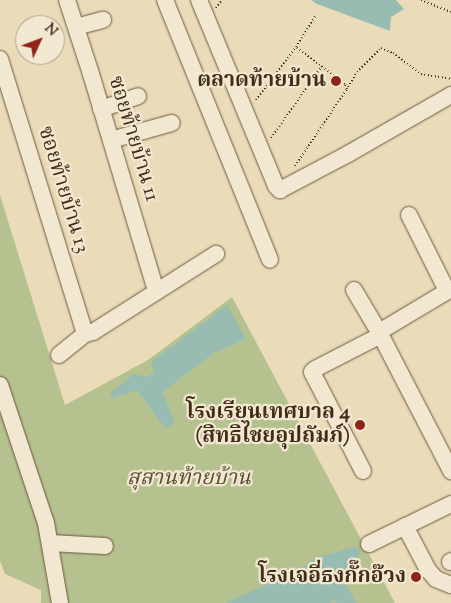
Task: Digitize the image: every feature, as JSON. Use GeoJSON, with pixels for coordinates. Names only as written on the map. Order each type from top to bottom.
{"type":"FeatureCollection","features":[{"type":"Feature","properties":{"kind":"street","name":"ซอยท้ายบ้าน 11"},"geometry":{"type":"LineString","coordinates":[[67,0],[102,109],[156,291]]}},
{"type":"Feature","properties":{"kind":"street"},"geometry":{"type":"LineString","coordinates":[[165,0],[270,260]]}},
{"type":"Feature","properties":{"kind":"street"},"geometry":{"type":"LineString","coordinates":[[199,0],[261,152],[276,186],[280,190],[348,154],[451,95]]}},
{"type":"Feature","properties":{"kind":"street"},"geometry":{"type":"LineString","coordinates":[[76,27],[103,20]]}},
{"type":"Feature","properties":{"kind":"street","name":"ซอยท้ายบ้าน 13"},"geometry":{"type":"LineString","coordinates":[[0,59],[85,334]]}},
{"type":"Feature","properties":{"kind":"street"},"geometry":{"type":"LineString","coordinates":[[102,109],[138,96]]}},
{"type":"Feature","properties":{"kind":"street"},"geometry":{"type":"LineString","coordinates":[[111,140],[172,122]]}},
{"type":"Feature","properties":{"kind":"street"},"geometry":{"type":"LineString","coordinates":[[363,471],[312,372],[314,369],[380,334],[449,290],[409,215]]}},
{"type":"Feature","properties":{"kind":"street"},"geometry":{"type":"LineString","coordinates":[[59,355],[85,334],[94,332],[216,254]]}},
{"type":"Feature","properties":{"kind":"street"},"geometry":{"type":"LineString","coordinates":[[354,290],[380,334],[451,471]]}},
{"type":"Feature","properties":{"kind":"street"},"geometry":{"type":"LineString","coordinates":[[0,385],[50,543],[60,603]]}},
{"type":"Feature","properties":{"kind":"street"},"geometry":{"type":"LineString","coordinates":[[369,544],[451,504]]}},
{"type":"Feature","properties":{"kind":"street"},"geometry":{"type":"LineString","coordinates":[[405,526],[428,570],[436,579],[451,585]]}},
{"type":"Feature","properties":{"kind":"street"},"geometry":{"type":"LineString","coordinates":[[50,543],[105,546]]}},
{"type":"Feature","properties":{"kind":"path"},"geometry":{"type":"LineString","coordinates":[[421,0],[451,12]]}},
{"type":"Feature","properties":{"kind":"path"},"geometry":{"type":"LineString","coordinates":[[246,114],[296,47],[316,15]]}},
{"type":"Feature","properties":{"kind":"path"},"geometry":{"type":"LineString","coordinates":[[296,47],[346,84],[347,88]]}},
{"type":"Feature","properties":{"kind":"path"},"geometry":{"type":"LineString","coordinates":[[295,166],[357,72],[381,48],[393,53],[421,74],[451,78]]}},
{"type":"Feature","properties":{"kind":"path"},"geometry":{"type":"LineString","coordinates":[[261,152],[322,66]]}},
{"type":"Feature","properties":{"kind":"green space","name":"สุสานท้ายบ้าน"},"geometry":{"type":"Polygon","coordinates":[[[0,195],[65,405],[148,360],[232,297],[395,603],[41,603],[41,590],[5,574],[0,561],[0,195]]]}},
{"type":"Feature","properties":{"kind":"water"},"geometry":{"type":"Polygon","coordinates":[[[311,0],[396,0],[404,9],[391,17],[390,31],[317,4],[311,0]]]}},
{"type":"Feature","properties":{"kind":"water"},"geometry":{"type":"Polygon","coordinates":[[[227,305],[246,339],[215,352],[162,392],[175,423],[165,428],[137,390],[112,398],[110,393],[134,374],[147,377],[154,372],[151,362],[227,305]]]}},
{"type":"Feature","properties":{"kind":"water"},"geometry":{"type":"Polygon","coordinates":[[[354,547],[360,549],[358,559],[346,584],[356,603],[337,603],[335,600],[329,603],[225,603],[277,580],[320,557],[354,547]]]}},
{"type":"Feature","properties":{"kind":"place","name":"ตลาดท้ายบ้าน"},"geometry":{"type":"Point","coordinates":[336,81]}},
{"type":"Feature","properties":{"kind":"place","name":"โรงเรียนเทศบาล 4 (สิทธิไชยอุปถัมภ์)"},"geometry":{"type":"Point","coordinates":[360,425]}},
{"type":"Feature","properties":{"kind":"place","name":"โรงเจอี่ธงกั๊กอ๊วง"},"geometry":{"type":"Point","coordinates":[416,577]}}]}
